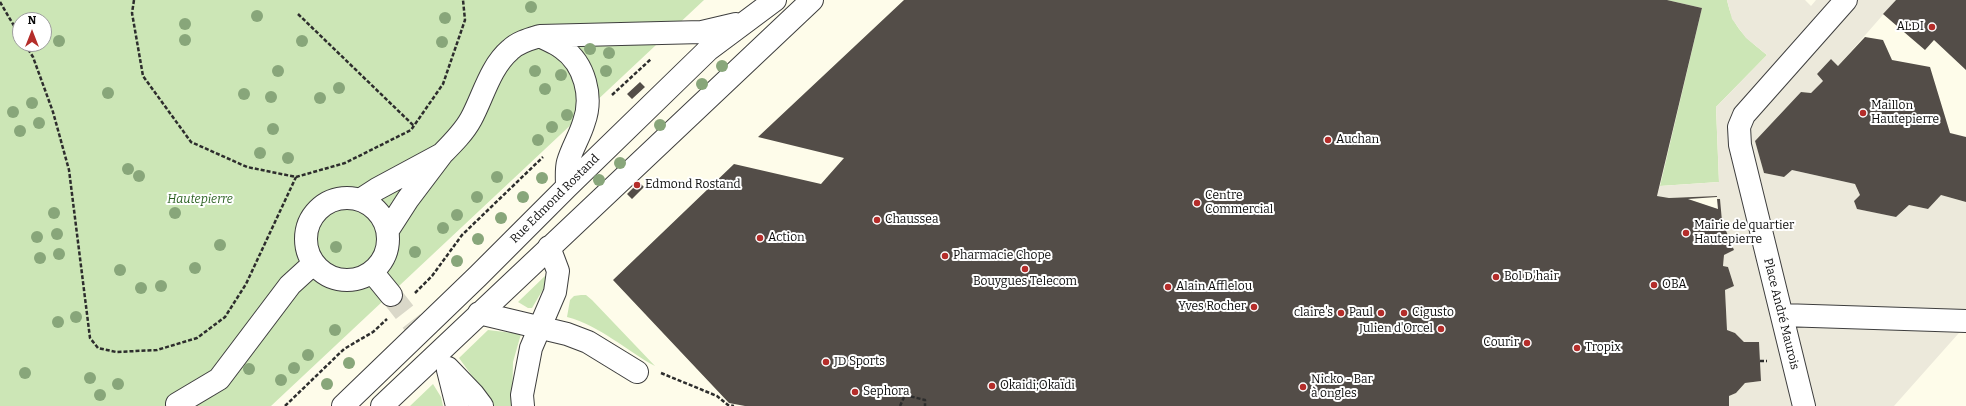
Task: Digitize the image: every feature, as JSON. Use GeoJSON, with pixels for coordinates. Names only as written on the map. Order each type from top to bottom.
{"type":"FeatureCollection","features":[{"type":"Feature","properties":{"kind":"street","name":"Rue Edmond Rostand"},"geometry":{"type":"LineString","coordinates":[[342,406],[478,276],[708,50],[775,0]]}},
{"type":"Feature","properties":{"kind":"street"},"geometry":{"type":"LineString","coordinates":[[382,406],[812,0]]}},
{"type":"Feature","properties":{"kind":"street","name":"Place André Maurois"},"geometry":{"type":"LineString","coordinates":[[1804,406],[1740,145],[1739,128],[1744,115],[1846,0]]}},
{"type":"Feature","properties":{"kind":"street"},"geometry":{"type":"LineString","coordinates":[[388,230],[408,199],[442,154],[458,138],[471,120],[496,67],[511,49],[523,41],[540,36],[702,32],[748,20]]}},
{"type":"Feature","properties":{"kind":"street"},"geometry":{"type":"LineString","coordinates":[[540,36],[562,48],[575,60],[584,78],[588,95],[588,107],[584,122],[568,164],[567,187]]}},
{"type":"Feature","properties":{"kind":"street"},"geometry":{"type":"LineString","coordinates":[[360,200],[377,188],[442,154]]}},
{"type":"Feature","properties":{"kind":"street"},"geometry":{"type":"LineString","coordinates":[[347,198],[360,200],[373,206],[383,217],[388,230],[389,245],[385,258],[373,273],[353,281],[340,280],[328,276],[313,264],[308,255],[306,244],[307,230],[312,218],[321,207],[333,200],[347,198]]}},
{"type":"Feature","properties":{"kind":"street"},"geometry":{"type":"LineString","coordinates":[[523,406],[522,395],[531,348],[538,328],[555,292],[558,270],[549,247]]}},
{"type":"Feature","properties":{"kind":"street"},"geometry":{"type":"LineString","coordinates":[[177,404],[219,379],[290,285],[313,264]]}},
{"type":"Feature","properties":{"kind":"street"},"geometry":{"type":"LineString","coordinates":[[373,273],[401,296]]}},
{"type":"Feature","properties":{"kind":"street"},"geometry":{"type":"LineString","coordinates":[[479,313],[567,334],[588,342],[637,372]]}},
{"type":"Feature","properties":{"kind":"street"},"geometry":{"type":"LineString","coordinates":[[1782,315],[1966,320]]}},
{"type":"Feature","properties":{"kind":"street"},"geometry":{"type":"LineString","coordinates":[[457,406],[448,368],[473,394],[482,406]]}},
{"type":"Feature","properties":{"kind":"path"},"geometry":{"type":"LineString","coordinates":[[134,0],[132,13],[143,76],[191,142],[247,167],[296,177],[345,163],[411,130],[443,84],[465,20],[463,0]]}},
{"type":"Feature","properties":{"kind":"path"},"geometry":{"type":"LineString","coordinates":[[0,2],[12,22]]}},
{"type":"Feature","properties":{"kind":"path"},"geometry":{"type":"LineString","coordinates":[[298,14],[414,126]]}},
{"type":"Feature","properties":{"kind":"path"},"geometry":{"type":"LineString","coordinates":[[584,122],[678,33]]}},
{"type":"Feature","properties":{"kind":"path"},"geometry":{"type":"LineString","coordinates":[[30,52],[52,112],[69,170],[90,338],[98,348],[116,352],[156,350],[197,338],[225,316],[246,284],[296,177]]}},
{"type":"Feature","properties":{"kind":"path"},"geometry":{"type":"LineString","coordinates":[[401,296],[432,276],[462,236],[547,152]]}},
{"type":"Feature","properties":{"kind":"path"},"geometry":{"type":"LineString","coordinates":[[284,406],[344,349],[373,332],[389,317]]}},
{"type":"Feature","properties":{"kind":"path"},"geometry":{"type":"LineString","coordinates":[[900,406],[905,395],[925,400],[925,406]]}},
{"type":"Feature","properties":{"kind":"green space","name":"Hautepierre"},"geometry":{"type":"Polygon","coordinates":[[[0,0],[704,0],[271,406],[0,406],[0,0]]]}},
{"type":"Feature","properties":{"kind":"green space"},"geometry":{"type":"Polygon","coordinates":[[[1667,0],[1727,0],[1736,25],[1752,43],[1767,55],[1716,107],[1719,182],[1660,186],[1702,8],[1667,0]]]}},
{"type":"Feature","properties":{"kind":"green space"},"geometry":{"type":"Polygon","coordinates":[[[545,276],[548,281],[532,308],[528,308],[518,302],[545,276]]]}},
{"type":"Feature","properties":{"kind":"green space"},"geometry":{"type":"Polygon","coordinates":[[[586,295],[592,300],[655,366],[602,332],[567,317],[570,300],[574,296],[586,295]]]}},
{"type":"Feature","properties":{"kind":"green space"},"geometry":{"type":"Polygon","coordinates":[[[488,330],[521,334],[513,362],[512,406],[494,406],[459,358],[488,330]]]}},
{"type":"Feature","properties":{"kind":"green space"},"geometry":{"type":"Polygon","coordinates":[[[433,384],[441,397],[443,406],[410,406],[433,384]]]}},
{"type":"Feature","properties":{"kind":"shaded area"},"geometry":{"type":"Polygon","coordinates":[[[1727,0],[1805,0],[1811,6],[1816,0],[1896,0],[1838,66],[1831,59],[1817,74],[1823,81],[1811,93],[1801,92],[1755,141],[1764,173],[1784,177],[1792,170],[1855,184],[1860,195],[1854,201],[1858,209],[1896,217],[1909,205],[1928,209],[1941,195],[1966,202],[1966,325],[1894,406],[1729,406],[1729,396],[1736,393],[1745,383],[1761,381],[1759,342],[1744,342],[1735,333],[1727,330],[1725,290],[1734,285],[1728,267],[1723,266],[1724,255],[1734,250],[1722,221],[1720,199],[1717,199],[1717,196],[1669,198],[1657,196],[1660,186],[1719,182],[1716,107],[1767,55],[1746,38],[1732,19],[1727,0]]]}},
{"type":"Feature","properties":{"kind":"building","name":"Centre Commercial"},"geometry":{"type":"Polygon","coordinates":[[[904,0],[1667,0],[1702,8],[1657,196],[1669,198],[1717,196],[1688,199],[1718,209],[1717,199],[1720,199],[1722,221],[1734,250],[1724,255],[1723,266],[1728,267],[1734,286],[1725,290],[1727,330],[1735,333],[1744,342],[1759,342],[1761,381],[1745,383],[1736,393],[1729,396],[1729,406],[745,406],[729,403],[613,280],[734,164],[821,184],[844,158],[758,137],[904,0]]]}},
{"type":"Feature","properties":{"kind":"building","name":"ALDI"},"geometry":{"type":"Polygon","coordinates":[[[1896,0],[1966,0],[1966,70],[1934,40],[1925,50],[1883,14],[1896,0]]]}},
{"type":"Feature","properties":{"kind":"building","name":"Maillon Hautepierre"},"geometry":{"type":"Polygon","coordinates":[[[1865,37],[1883,40],[1892,60],[1930,67],[1950,133],[1966,137],[1966,202],[1941,195],[1928,209],[1909,205],[1896,217],[1857,209],[1854,201],[1860,195],[1855,184],[1792,170],[1784,177],[1764,173],[1755,141],[1801,92],[1811,93],[1823,81],[1817,74],[1831,59],[1838,66],[1865,37]]]}},
{"type":"Feature","properties":{"kind":"building"},"geometry":{"type":"Polygon","coordinates":[[[640,82],[645,87],[632,99],[627,94],[640,82]]]}},
{"type":"Feature","properties":{"kind":"building"},"geometry":{"type":"Polygon","coordinates":[[[639,182],[644,187],[632,199],[627,194],[639,182]]]}},
{"type":"Feature","properties":{"kind":"tunnel"},"geometry":{"type":"LineString","coordinates":[[391,295],[448,368]]}},
{"type":"Feature","properties":{"kind":"place","name":"ALDI"},"geometry":{"type":"Point","coordinates":[1932,27]}},
{"type":"Feature","properties":{"kind":"place","name":"Maillon Hautepierre"},"geometry":{"type":"Point","coordinates":[1863,113]}},
{"type":"Feature","properties":{"kind":"place","name":"Auchan"},"geometry":{"type":"Point","coordinates":[1328,140]}},
{"type":"Feature","properties":{"kind":"place","name":"Edmond Rostand"},"geometry":{"type":"Point","coordinates":[637,185]}},
{"type":"Feature","properties":{"kind":"place","name":"Centre Commercial"},"geometry":{"type":"Point","coordinates":[1197,203]}},
{"type":"Feature","properties":{"kind":"place","name":"Chaussea"},"geometry":{"type":"Point","coordinates":[877,220]}},
{"type":"Feature","properties":{"kind":"place","name":"Mairie de quartier Hautepierre"},"geometry":{"type":"Point","coordinates":[1686,233]}},
{"type":"Feature","properties":{"kind":"place","name":"Action"},"geometry":{"type":"Point","coordinates":[760,238]}},
{"type":"Feature","properties":{"kind":"place","name":"Pharmacie Chope"},"geometry":{"type":"Point","coordinates":[945,256]}},
{"type":"Feature","properties":{"kind":"place","name":"Bouygues Telecom"},"geometry":{"type":"Point","coordinates":[1025,269]}},
{"type":"Feature","properties":{"kind":"place","name":"Bol D'hair"},"geometry":{"type":"Point","coordinates":[1496,277]}},
{"type":"Feature","properties":{"kind":"place","name":"OBA"},"geometry":{"type":"Point","coordinates":[1654,285]}},
{"type":"Feature","properties":{"kind":"place","name":"Alain Afflelou"},"geometry":{"type":"Point","coordinates":[1168,287]}},
{"type":"Feature","properties":{"kind":"place","name":"Yves Rocher"},"geometry":{"type":"Point","coordinates":[1254,307]}},
{"type":"Feature","properties":{"kind":"place","name":"claire's"},"geometry":{"type":"Point","coordinates":[1341,313]}},
{"type":"Feature","properties":{"kind":"place","name":"Paul"},"geometry":{"type":"Point","coordinates":[1381,313]}},
{"type":"Feature","properties":{"kind":"place","name":"Cigusto"},"geometry":{"type":"Point","coordinates":[1404,313]}},
{"type":"Feature","properties":{"kind":"place","name":"Julien d'Orcel"},"geometry":{"type":"Point","coordinates":[1441,329]}},
{"type":"Feature","properties":{"kind":"place","name":"Courir"},"geometry":{"type":"Point","coordinates":[1527,343]}},
{"type":"Feature","properties":{"kind":"place","name":"Tropix"},"geometry":{"type":"Point","coordinates":[1577,348]}},
{"type":"Feature","properties":{"kind":"place","name":"JD Sports"},"geometry":{"type":"Point","coordinates":[826,362]}},
{"type":"Feature","properties":{"kind":"place","name":"Okaidi;Okaïdi"},"geometry":{"type":"Point","coordinates":[992,386]}},
{"type":"Feature","properties":{"kind":"place","name":"Nicko - Bar à ongles"},"geometry":{"type":"Point","coordinates":[1303,387]}},
{"type":"Feature","properties":{"kind":"place","name":"Sephora"},"geometry":{"type":"Point","coordinates":[855,392]}}]}
